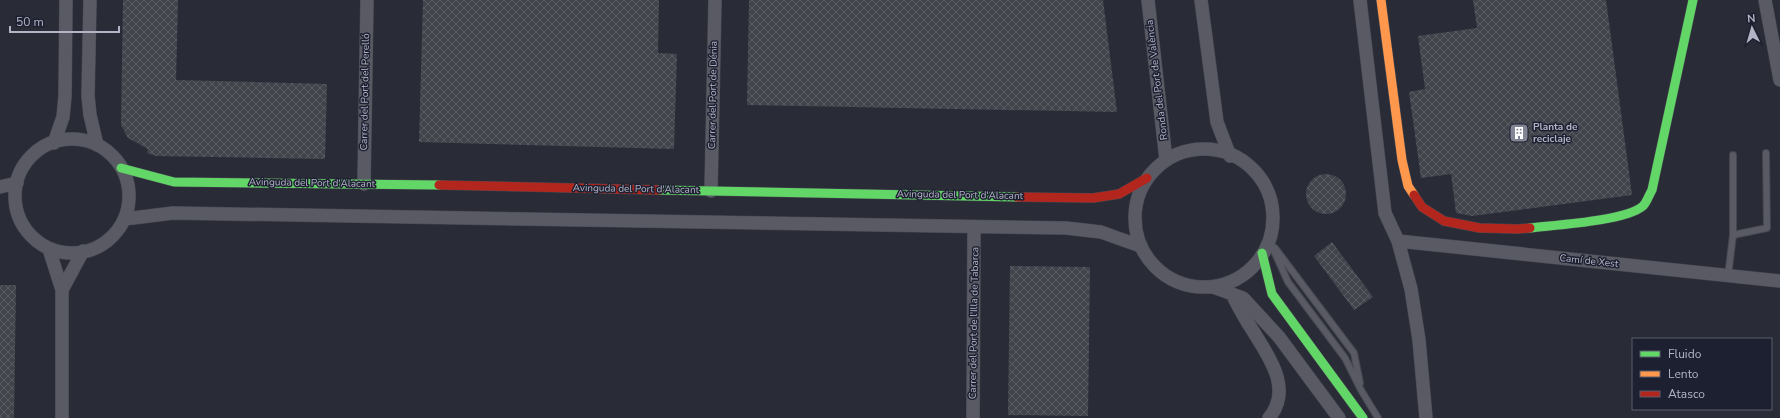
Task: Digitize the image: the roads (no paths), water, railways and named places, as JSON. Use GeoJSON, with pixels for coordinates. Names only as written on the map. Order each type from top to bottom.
{"type":"FeatureCollection","features":[{"type":"Feature","properties":{"kind":"street"},"geometry":{"type":"LineString","coordinates":[[54,143],[63,117],[65,96],[66,0]]}},
{"type":"Feature","properties":{"kind":"street"},"geometry":{"type":"LineString","coordinates":[[90,0],[88,96],[90,114],[97,145]]}},
{"type":"Feature","properties":{"kind":"street","name":"Carrer del Port del Perelló"},"geometry":{"type":"LineString","coordinates":[[364,184],[367,0]]}},
{"type":"Feature","properties":{"kind":"street","name":"Carrer del Port de Dénia"},"geometry":{"type":"LineString","coordinates":[[711,191],[715,0]]}},
{"type":"Feature","properties":{"kind":"street","name":"Ronda del Port de València"},"geometry":{"type":"LineString","coordinates":[[1148,0],[1166,160]]}},
{"type":"Feature","properties":{"kind":"street"},"geometry":{"type":"LineString","coordinates":[[1201,0],[1217,122],[1230,156]]}},
{"type":"Feature","properties":{"kind":"street"},"geometry":{"type":"LineString","coordinates":[[1360,0],[1385,213],[1398,241],[1411,289],[1426,418]]}},
{"type":"Feature","properties":{"kind":"street"},"geometry":{"type":"LineString","coordinates":[[1381,0],[1402,160],[1408,186],[1422,207],[1444,221],[1480,228],[1518,229],[1618,216],[1634,212],[1644,205],[1652,190],[1693,0]]}},
{"type":"Feature","properties":{"kind":"street"},"geometry":{"type":"LineString","coordinates":[[1765,0],[1780,80]]}},
{"type":"Feature","properties":{"kind":"street"},"geometry":{"type":"LineString","coordinates":[[61,140],[78,140],[97,145],[117,161],[126,177],[129,190],[128,207],[124,219],[118,231],[98,247],[73,253],[49,248],[28,232],[18,214],[15,194],[16,183],[21,171],[32,156],[42,148],[61,140]]}},
{"type":"Feature","properties":{"kind":"street"},"geometry":{"type":"LineString","coordinates":[[1193,150],[1220,151],[1230,156],[1247,164],[1263,182],[1269,196],[1273,220],[1269,240],[1262,253],[1258,260],[1246,272],[1234,280],[1214,286],[1195,287],[1164,275],[1145,255],[1140,246],[1136,232],[1134,218],[1140,189],[1147,178],[1166,160],[1193,150]]}},
{"type":"Feature","properties":{"kind":"street","name":"Avinguda del Port d'Alacant"},"geometry":{"type":"LineString","coordinates":[[121,168],[174,182],[364,184],[1093,198],[1120,194],[1147,178]]}},
{"type":"Feature","properties":{"kind":"street"},"geometry":{"type":"LineString","coordinates":[[0,187],[16,183]]}},
{"type":"Feature","properties":{"kind":"street"},"geometry":{"type":"LineString","coordinates":[[124,219],[187,214],[1066,228],[1101,232],[1140,246]]}},
{"type":"Feature","properties":{"kind":"street","name":"Carrer del Port de l'Illa de Tabarca"},"geometry":{"type":"LineString","coordinates":[[973,418],[974,227]]}},
{"type":"Feature","properties":{"kind":"street","name":"Camí de Xest"},"geometry":{"type":"LineString","coordinates":[[1398,241],[1728,276],[1779,280]]}},
{"type":"Feature","properties":{"kind":"street"},"geometry":{"type":"LineString","coordinates":[[49,248],[62,290],[62,418]]}},
{"type":"Feature","properties":{"kind":"street"},"geometry":{"type":"LineString","coordinates":[[62,290],[83,251]]}},
{"type":"Feature","properties":{"kind":"street"},"geometry":{"type":"LineString","coordinates":[[1262,253],[1272,294],[1363,418]]}},
{"type":"Feature","properties":{"kind":"street"},"geometry":{"type":"LineString","coordinates":[[1214,286],[1243,298],[1279,337],[1339,418]]}},
{"type":"Feature","properties":{"kind":"street"},"geometry":{"type":"LineString","coordinates":[[1232,294],[1277,374],[1279,398],[1269,418]]}},
{"type":"Feature","properties":{"kind":"lane"},"geometry":{"type":"LineString","coordinates":[[1733,235],[1767,228],[1766,153]]}},
{"type":"Feature","properties":{"kind":"lane"},"geometry":{"type":"LineString","coordinates":[[1728,276],[1733,235],[1733,155]]}},
{"type":"Feature","properties":{"kind":"lane"},"geometry":{"type":"LineString","coordinates":[[1269,240],[1354,353],[1361,390]]}},
{"type":"Feature","properties":{"kind":"lane"},"geometry":{"type":"LineString","coordinates":[[1269,240],[1288,282],[1345,358],[1361,390],[1378,418]]}},
{"type":"Feature","properties":{"kind":"place","name":"Planta de reciclaje"},"geometry":{"type":"Point","coordinates":[1519,133]}}]}
